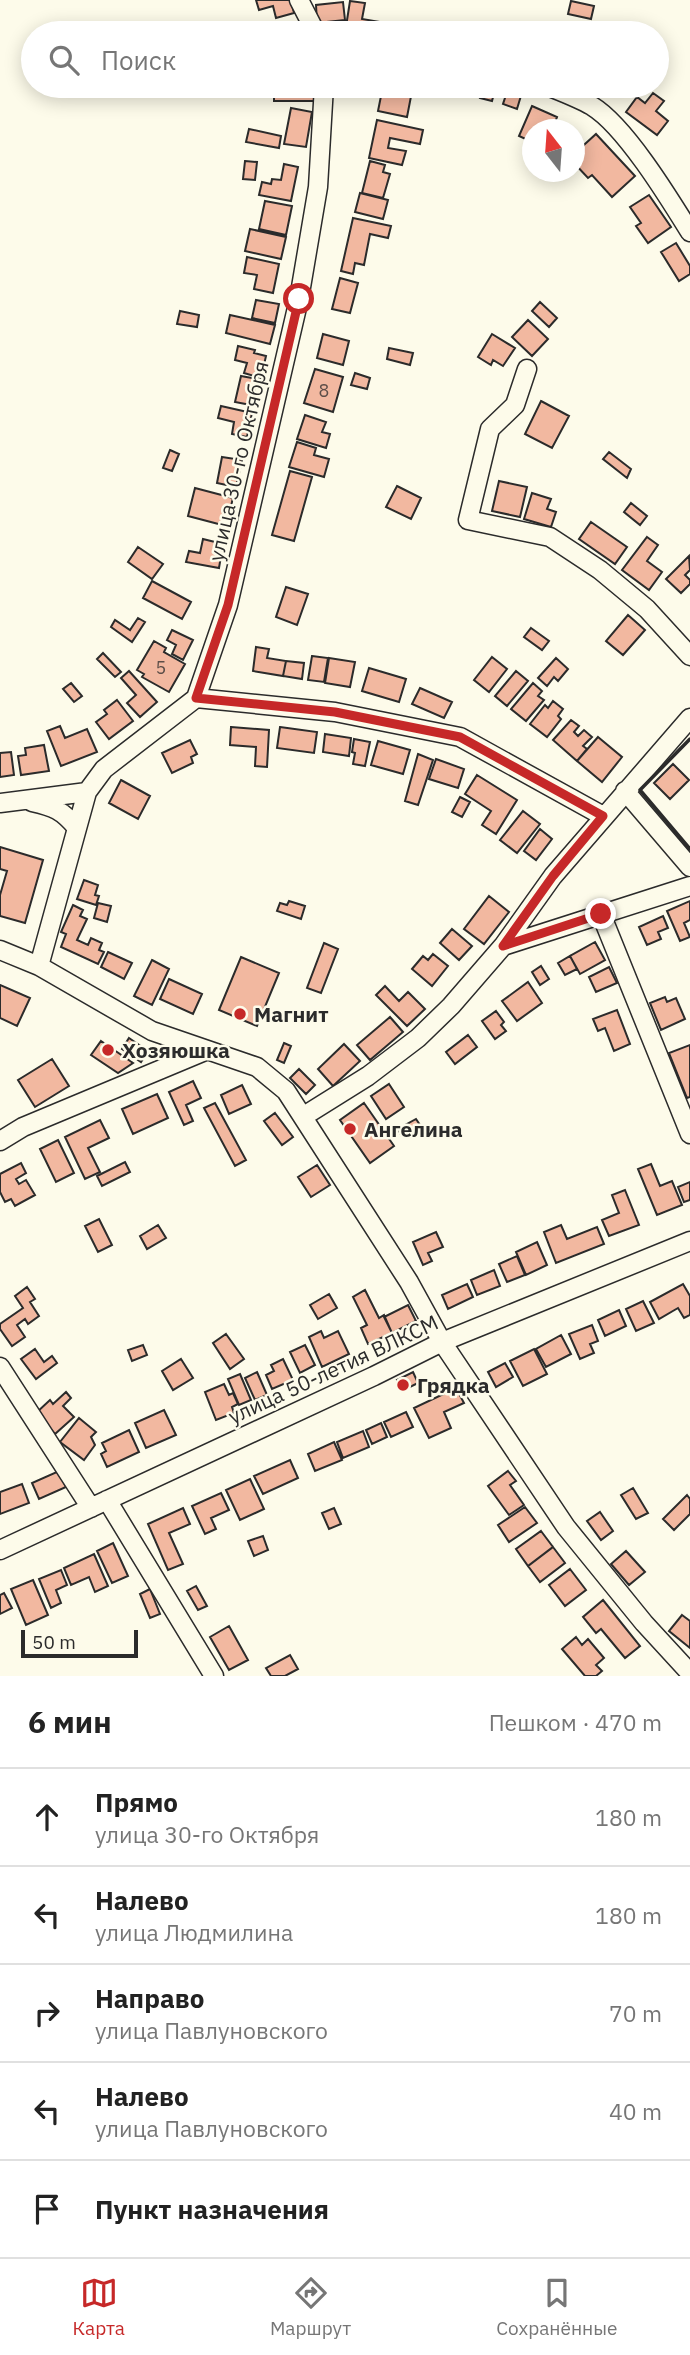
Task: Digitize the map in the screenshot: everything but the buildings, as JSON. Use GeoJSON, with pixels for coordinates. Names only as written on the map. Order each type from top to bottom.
{"type":"FeatureCollection","features":[{"type":"Feature","properties":{"kind":"street"},"geometry":{"type":"LineString","coordinates":[[299,0],[310,21]]}},
{"type":"Feature","properties":{"kind":"street","name":"улица 30-го Октября"},"geometry":{"type":"LineString","coordinates":[[196,698],[228,605],[299,299],[318,187],[323,98]]}},
{"type":"Feature","properties":{"kind":"street"},"geometry":{"type":"LineString","coordinates":[[574,98],[594,107],[618,129],[666,192],[690,232]]}},
{"type":"Feature","properties":{"kind":"street"},"geometry":{"type":"LineString","coordinates":[[527,369],[515,405],[490,429],[468,520],[550,537],[600,570],[647,609],[690,656]]}},
{"type":"Feature","properties":{"kind":"street"},"geometry":{"type":"LineString","coordinates":[[39,966],[87,792],[104,769],[196,698],[335,712],[460,737],[603,816]]}},
{"type":"Feature","properties":{"kind":"street"},"geometry":{"type":"LineString","coordinates":[[304,1116],[369,1076],[418,1038],[451,1006],[503,946],[553,876],[690,718]]}},
{"type":"Feature","properties":{"kind":"street"},"geometry":{"type":"LineString","coordinates":[[625,791],[690,867]]}},
{"type":"Feature","properties":{"kind":"street"},"geometry":{"type":"LineString","coordinates":[[0,803],[87,792]]}},
{"type":"Feature","properties":{"kind":"street"},"geometry":{"type":"LineString","coordinates":[[22,799],[51,806],[65,813],[77,828]]}},
{"type":"Feature","properties":{"kind":"street"},"geometry":{"type":"LineString","coordinates":[[503,946],[690,886]]}},
{"type":"Feature","properties":{"kind":"street"},"geometry":{"type":"LineString","coordinates":[[601,914],[690,1134]]}},
{"type":"Feature","properties":{"kind":"street"},"geometry":{"type":"LineString","coordinates":[[0,950],[39,966],[152,1031],[257,1068],[286,1091],[409,1282],[442,1342],[566,1527],[644,1623],[690,1673]]}},
{"type":"Feature","properties":{"kind":"street"},"geometry":{"type":"LineString","coordinates":[[0,1141],[23,1127],[205,1051]]}},
{"type":"Feature","properties":{"kind":"street","name":"улица 50-летия ВЛКСМ"},"geometry":{"type":"LineString","coordinates":[[0,1550],[442,1342],[690,1241]]}},
{"type":"Feature","properties":{"kind":"street"},"geometry":{"type":"LineString","coordinates":[[0,1367],[99,1504],[214,1676]]}},
{"type":"Feature","properties":{"kind":"wall"},"geometry":{"type":"LineString","coordinates":[[690,739],[640,790],[690,849]]}},
{"type":"Feature","properties":{"kind":"place","name":"Магнит"},"geometry":{"type":"Point","coordinates":[240,1014]}},
{"type":"Feature","properties":{"kind":"place","name":"Хозяюшка"},"geometry":{"type":"Point","coordinates":[108,1050]}},
{"type":"Feature","properties":{"kind":"place","name":"Ангелина"},"geometry":{"type":"Point","coordinates":[350,1129]}},
{"type":"Feature","properties":{"kind":"place","name":"Грядка"},"geometry":{"type":"Point","coordinates":[403,1385]}},
{"type":"Feature","properties":{"kind":"route"},"geometry":{"type":"LineString","coordinates":[[299,299],[228,605],[196,698],[335,712],[460,737],[603,816],[553,876],[503,946],[601,914]]}}]}
